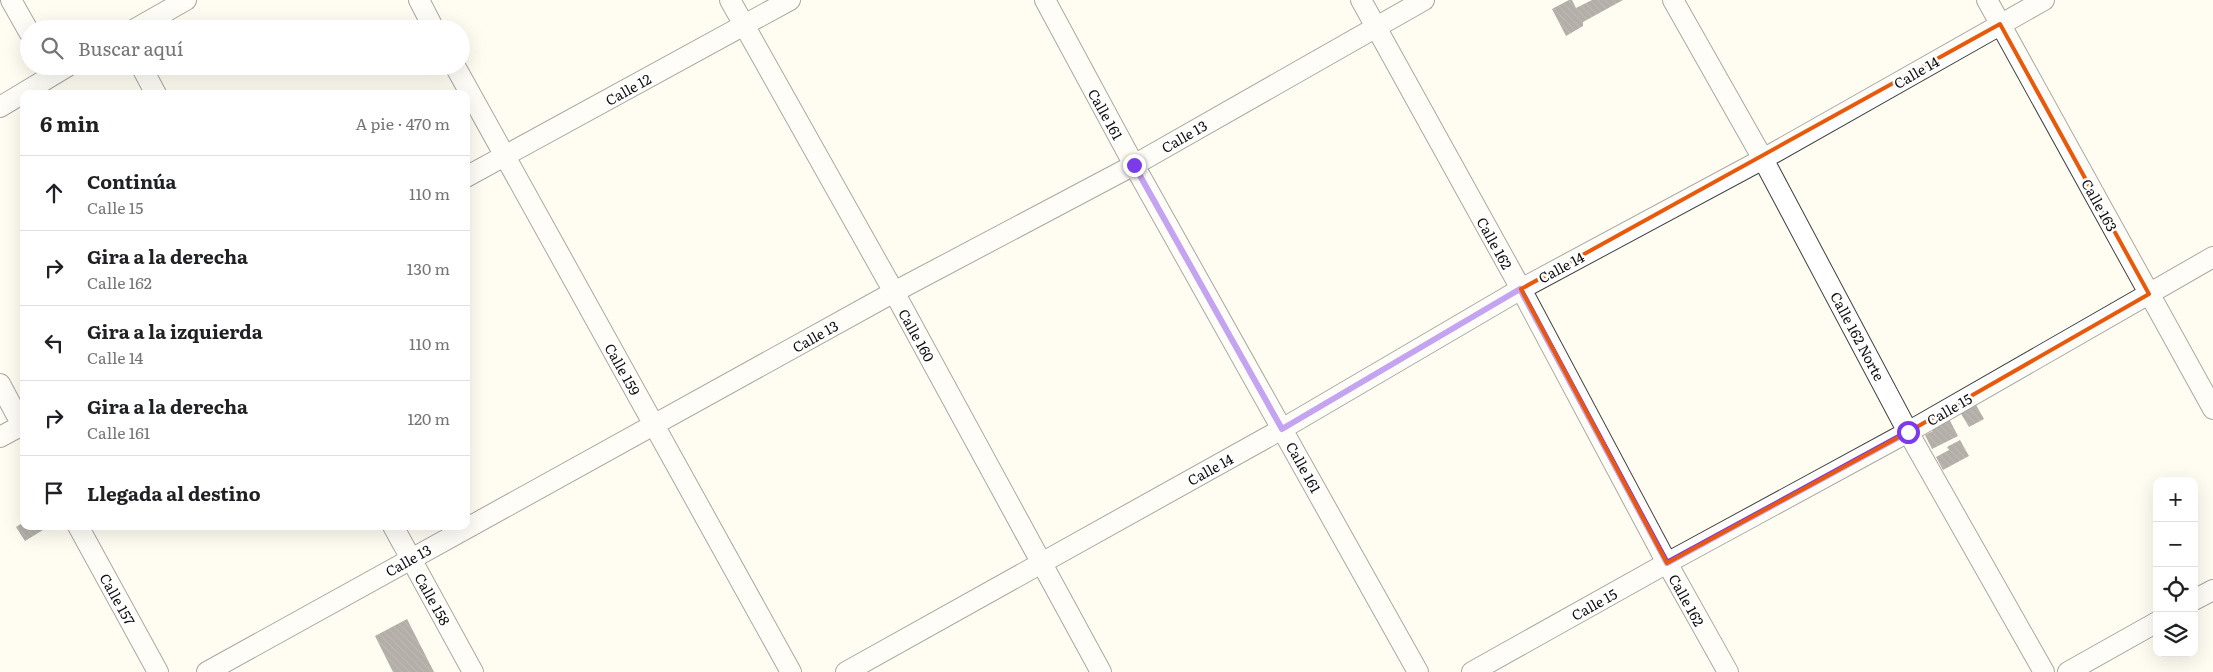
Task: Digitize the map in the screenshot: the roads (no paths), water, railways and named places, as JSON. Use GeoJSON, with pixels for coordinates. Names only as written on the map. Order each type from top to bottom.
{"type":"FeatureCollection","features":[{"type":"Feature","properties":{"kind":"street"},"geometry":{"type":"LineString","coordinates":[[11,0],[22,20]]}},
{"type":"Feature","properties":{"kind":"street"},"geometry":{"type":"LineString","coordinates":[[151,20],[186,0]]}},
{"type":"Feature","properties":{"kind":"street"},"geometry":{"type":"LineString","coordinates":[[418,0],[429,20]]}},
{"type":"Feature","properties":{"kind":"street","name":"Calle 160"},"geometry":{"type":"LineString","coordinates":[[730,0],[894,292],[1101,672]]}},
{"type":"Feature","properties":{"kind":"street","name":"Calle 12"},"geometry":{"type":"LineString","coordinates":[[470,175],[790,0]]}},
{"type":"Feature","properties":{"kind":"street","name":"Calle 161"},"geometry":{"type":"LineString","coordinates":[[1045,0],[1134,165],[1418,672]]}},
{"type":"Feature","properties":{"kind":"street","name":"Calle 162"},"geometry":{"type":"LineString","coordinates":[[1361,0],[1728,672]]}},
{"type":"Feature","properties":{"kind":"street","name":"Calle 13"},"geometry":{"type":"LineString","coordinates":[[470,525],[894,292],[1134,165],[1424,0]]}},
{"type":"Feature","properties":{"kind":"street","name":"Calle 162 Norte"},"geometry":{"type":"LineString","coordinates":[[1673,0],[1764,158],[1908,432],[2044,672]]}},
{"type":"Feature","properties":{"kind":"street","name":"Calle 163"},"geometry":{"type":"LineString","coordinates":[[1987,0],[2213,409]]}},
{"type":"Feature","properties":{"kind":"street","name":"Calle 14"},"geometry":{"type":"LineString","coordinates":[[846,672],[1282,429],[1520,289],[1764,158],[2044,0]]}},
{"type":"Feature","properties":{"kind":"street"},"geometry":{"type":"LineString","coordinates":[[25,90],[47,75]]}},
{"type":"Feature","properties":{"kind":"street"},"geometry":{"type":"LineString","coordinates":[[146,75],[154,90]]}},
{"type":"Feature","properties":{"kind":"street","name":"Calle 159"},"geometry":{"type":"LineString","coordinates":[[459,75],[467,90]]}},
{"type":"Feature","properties":{"kind":"street"},"geometry":{"type":"LineString","coordinates":[[0,107],[20,93]]}},
{"type":"Feature","properties":{"kind":"street","name":"Calle 159"},"geometry":{"type":"LineString","coordinates":[[470,95],[791,672]]}},
{"type":"Feature","properties":{"kind":"street","name":"Calle 15"},"geometry":{"type":"LineString","coordinates":[[1472,672],[1908,432],[2213,257]]}},
{"type":"Feature","properties":{"kind":"street"},"geometry":{"type":"LineString","coordinates":[[0,384],[20,421]]}},
{"type":"Feature","properties":{"kind":"street"},"geometry":{"type":"LineString","coordinates":[[0,437],[20,427]]}},
{"type":"Feature","properties":{"kind":"street","name":"Calle 157"},"geometry":{"type":"LineString","coordinates":[[80,530],[158,672]]}},
{"type":"Feature","properties":{"kind":"street","name":"Calle 158"},"geometry":{"type":"LineString","coordinates":[[395,530],[474,672]]}},
{"type":"Feature","properties":{"kind":"street","name":"Calle 13"},"geometry":{"type":"LineString","coordinates":[[207,672],[462,530]]}},
{"type":"Feature","properties":{"kind":"street"},"geometry":{"type":"LineString","coordinates":[[2198,598],[2213,590]]}},
{"type":"Feature","properties":{"kind":"street"},"geometry":{"type":"LineString","coordinates":[[2068,672],[2153,624]]}}]}
